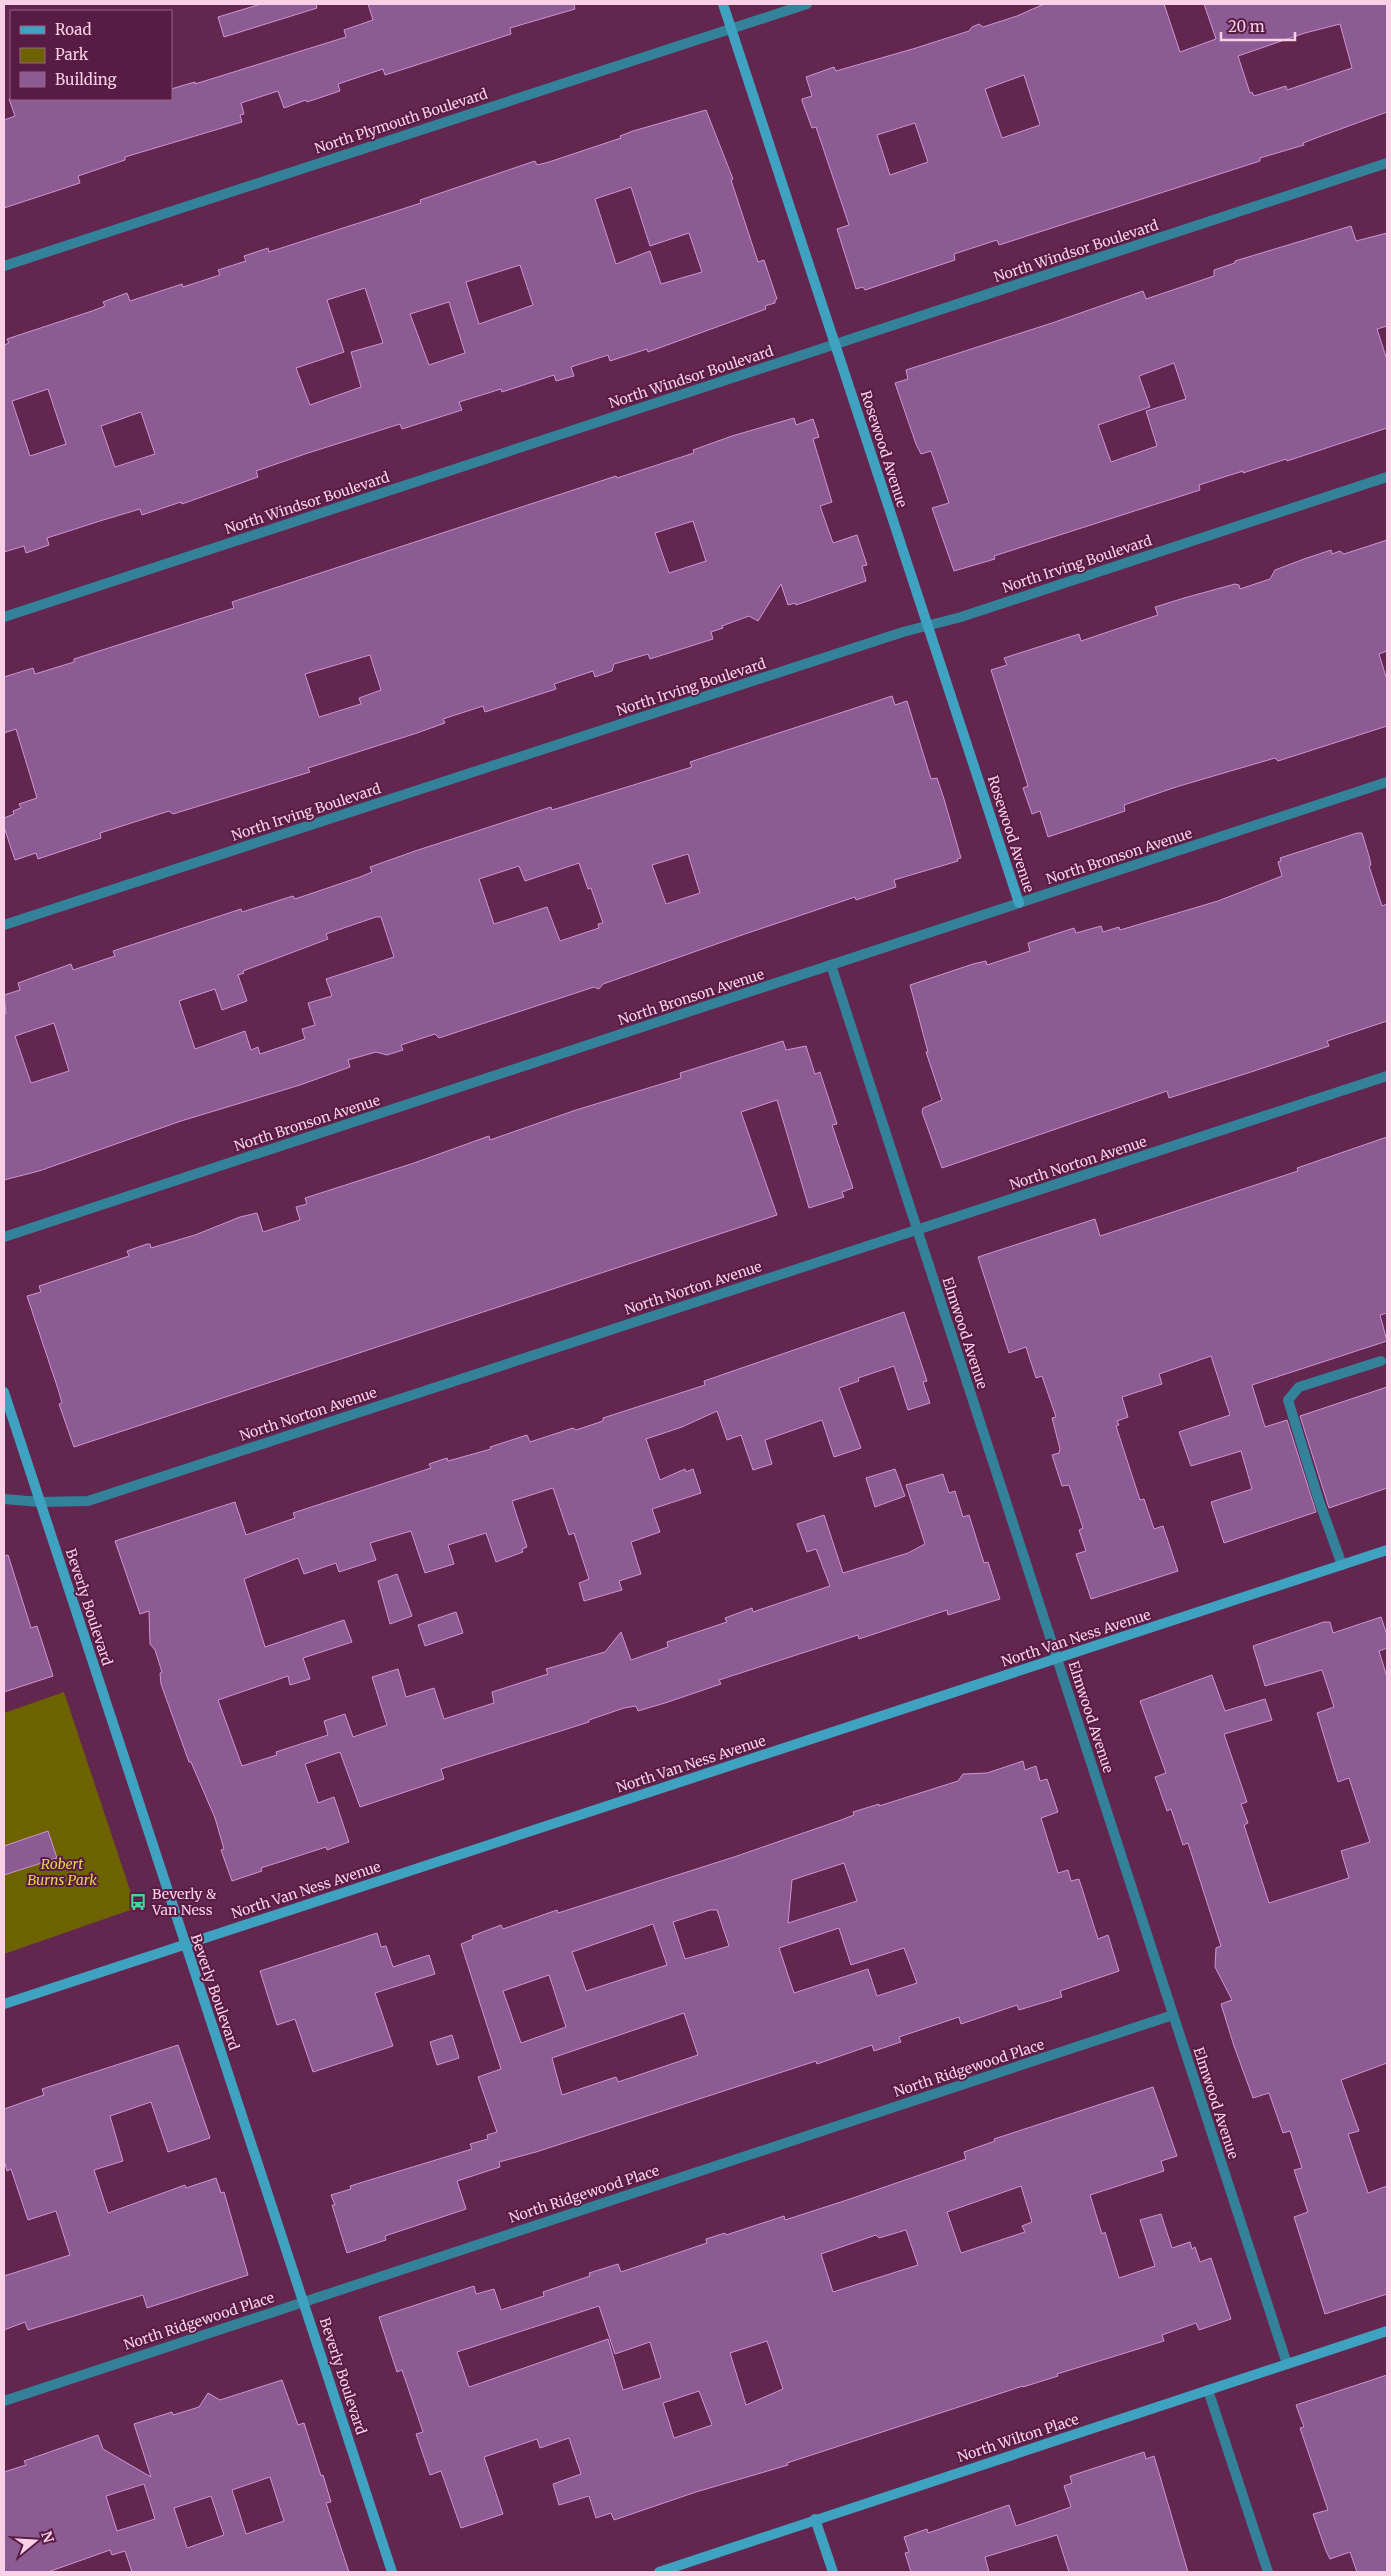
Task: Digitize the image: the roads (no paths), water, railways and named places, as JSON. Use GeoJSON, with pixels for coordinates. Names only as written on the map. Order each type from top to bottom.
{"type":"FeatureCollection","features":[{"type":"Feature","properties":{"kind":"street","name":"Rosewood Avenue"},"geometry":{"type":"LineString","coordinates":[[723,4],[1019,903]]}},
{"type":"Feature","properties":{"kind":"street","name":"North Plymouth Boulevard"},"geometry":{"type":"LineString","coordinates":[[4,266],[807,4]]}},
{"type":"Feature","properties":{"kind":"street","name":"North Windsor Boulevard"},"geometry":{"type":"LineString","coordinates":[[4,617],[1387,162]]}},
{"type":"Feature","properties":{"kind":"street","name":"North Irving Boulevard"},"geometry":{"type":"LineString","coordinates":[[4,925],[928,625],[961,617],[1387,477]]}},
{"type":"Feature","properties":{"kind":"street","name":"North Bronson Avenue"},"geometry":{"type":"LineString","coordinates":[[4,1237],[798,978],[831,965],[1387,782]]}},
{"type":"Feature","properties":{"kind":"street","name":"Elmwood Avenue"},"geometry":{"type":"LineString","coordinates":[[831,965],[1287,2364]]}},
{"type":"Feature","properties":{"kind":"street","name":"North Norton Avenue"},"geometry":{"type":"LineString","coordinates":[[4,1499],[40,1502],[88,1501],[1387,1076]]}},
{"type":"Feature","properties":{"kind":"street"},"geometry":{"type":"LineString","coordinates":[[1342,1565],[1319,1501],[1288,1400],[1299,1387],[1381,1361]]}},
{"type":"Feature","properties":{"kind":"street","name":"Beverly Boulevard"},"geometry":{"type":"LineString","coordinates":[[4,1392],[392,2572]]}},
{"type":"Feature","properties":{"kind":"street","name":"North Van Ness Avenue"},"geometry":{"type":"LineString","coordinates":[[4,2004],[1387,1550]]}},
{"type":"Feature","properties":{"kind":"street","name":"North Ridgewood Place"},"geometry":{"type":"LineString","coordinates":[[4,2401],[1173,2014]]}},
{"type":"Feature","properties":{"kind":"street","name":"North Wilton Place"},"geometry":{"type":"LineString","coordinates":[[658,2572],[1387,2332]]}},
{"type":"Feature","properties":{"kind":"street"},"geometry":{"type":"LineString","coordinates":[[1208,2390],[1268,2572]]}},
{"type":"Feature","properties":{"kind":"street"},"geometry":{"type":"LineString","coordinates":[[815,2519],[833,2572]]}},
{"type":"Feature","properties":{"kind":"place","name":"Beverly & Van Ness"},"geometry":{"type":"Point","coordinates":[138,1902]}},
{"type":"Feature","properties":{"kind":"park label","name":"Robert Burns Park"},"geometry":{"type":"Point","coordinates":[62,1872]}}]}
